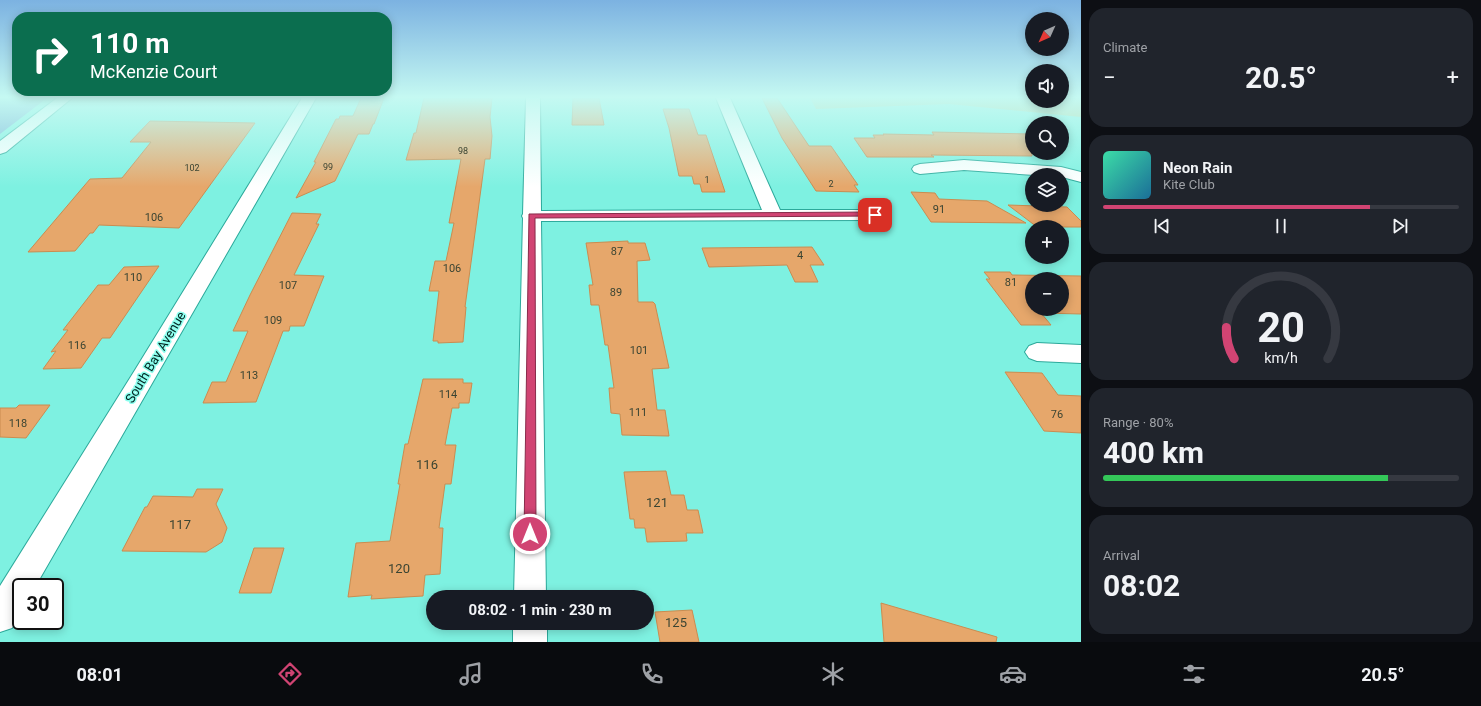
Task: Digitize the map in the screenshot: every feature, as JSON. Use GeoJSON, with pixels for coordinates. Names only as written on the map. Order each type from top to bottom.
{"type":"FeatureCollection","features":[{"type":"Feature","properties":{"kind":"street"},"geometry":{"type":"LineString","coordinates":[[0,150],[28,128]]}},
{"type":"Feature","properties":{"kind":"street","name":"South Bay Avenue"},"geometry":{"type":"LineString","coordinates":[[0,616],[291,128]]}},
{"type":"Feature","properties":{"kind":"street"},"geometry":{"type":"LineString","coordinates":[[530,590],[533,128]]}},
{"type":"Feature","properties":{"kind":"street"},"geometry":{"type":"LineString","coordinates":[[736,128],[773,215]]}},
{"type":"Feature","properties":{"kind":"street"},"geometry":{"type":"LineString","coordinates":[[920,169],[964,165],[1061,172],[1081,177]]}},
{"type":"Feature","properties":{"kind":"street"},"geometry":{"type":"LineString","coordinates":[[532,216],[875,215]]}},
{"type":"Feature","properties":{"kind":"street"},"geometry":{"type":"LineString","coordinates":[[1037,352],[1081,354]]}},
{"type":"Feature","properties":{"kind":"street"},"geometry":{"type":"LineString","coordinates":[[530,630],[530,642]]}},
{"type":"Feature","properties":{"kind":"water"},"geometry":{"type":"Polygon","coordinates":[[[0,128],[8,128],[0,134],[0,128]]]}},
{"type":"Feature","properties":{"kind":"building"},"geometry":{"type":"Polygon","coordinates":[[[143,128],[251,128],[179,228],[99,225],[75,251],[28,252],[90,179],[122,178],[151,142],[130,142],[143,128]]]}},
{"type":"Feature","properties":{"kind":"building"},"geometry":{"type":"Polygon","coordinates":[[[331,128],[371,128],[369,134],[358,134],[335,181],[296,198],[316,162],[314,162],[331,128]]]}},
{"type":"Feature","properties":{"kind":"building"},"geometry":{"type":"Polygon","coordinates":[[[417,128],[491,128],[490,159],[485,159],[465,307],[463,342],[438,343],[438,341],[433,341],[439,291],[429,291],[435,261],[446,261],[454,223],[449,223],[461,159],[406,160],[414,133],[416,133],[417,128]]]}},
{"type":"Feature","properties":{"kind":"building"},"geometry":{"type":"Polygon","coordinates":[[[669,128],[696,128],[698,135],[706,135],[725,192],[702,192],[700,184],[694,184],[692,176],[679,176],[669,128]]]}},
{"type":"Feature","properties":{"kind":"building"},"geometry":{"type":"Polygon","coordinates":[[[777,128],[797,128],[809,146],[831,146],[858,185],[854,185],[859,192],[816,191],[777,128]]]}},
{"type":"Feature","properties":{"kind":"building"},"geometry":{"type":"Polygon","coordinates":[[[932,132],[1025,134],[1025,156],[931,155],[934,157],[867,157],[854,138],[875,138],[873,135],[884,135],[883,134],[934,135],[932,132]]]}},
{"type":"Feature","properties":{"kind":"building"},"geometry":{"type":"Polygon","coordinates":[[[911,192],[935,193],[939,199],[987,201],[1025,223],[931,222],[911,192]]]}},
{"type":"Feature","properties":{"kind":"building"},"geometry":{"type":"Polygon","coordinates":[[[1008,205],[1025,206],[1025,212],[1069,212],[1069,209],[1081,221],[1081,227],[1069,227],[1069,220],[1028,220],[1008,205]]]}},
{"type":"Feature","properties":{"kind":"building"},"geometry":{"type":"Polygon","coordinates":[[[292,213],[321,214],[316,224],[319,224],[294,275],[324,276],[304,326],[290,326],[289,331],[283,331],[256,402],[203,403],[212,382],[226,382],[248,331],[233,331],[292,213]]]}},
{"type":"Feature","properties":{"kind":"building"},"geometry":{"type":"Polygon","coordinates":[[[628,241],[628,243],[645,243],[650,260],[637,261],[638,302],[653,302],[655,304],[669,368],[652,369],[657,410],[665,410],[669,436],[622,435],[620,414],[611,413],[609,388],[614,388],[608,345],[605,345],[599,305],[591,305],[589,285],[593,285],[586,243],[628,241]]]}},
{"type":"Feature","properties":{"kind":"building"},"geometry":{"type":"Polygon","coordinates":[[[812,247],[824,265],[810,265],[818,282],[795,282],[787,265],[709,267],[702,248],[812,247]]]}},
{"type":"Feature","properties":{"kind":"building"},"geometry":{"type":"Polygon","coordinates":[[[159,266],[110,338],[102,338],[81,368],[43,369],[56,351],[51,352],[68,330],[63,330],[98,285],[109,285],[124,267],[159,266]]]}},
{"type":"Feature","properties":{"kind":"building"},"geometry":{"type":"Polygon","coordinates":[[[984,272],[1010,272],[1012,275],[1025,275],[1025,316],[1044,316],[1051,325],[1021,325],[986,279],[990,279],[984,272]]]}},
{"type":"Feature","properties":{"kind":"building"},"geometry":{"type":"Polygon","coordinates":[[[1069,276],[1081,276],[1081,314],[1069,314],[1069,276]]]}},
{"type":"Feature","properties":{"kind":"building"},"geometry":{"type":"Polygon","coordinates":[[[1005,372],[1042,373],[1058,395],[1081,396],[1081,433],[1044,431],[1005,372]]]}},
{"type":"Feature","properties":{"kind":"building"},"geometry":{"type":"Polygon","coordinates":[[[423,379],[463,379],[463,383],[472,383],[469,403],[459,403],[459,408],[452,408],[445,445],[456,445],[451,484],[445,484],[439,528],[443,528],[440,574],[425,575],[423,596],[371,599],[372,595],[348,597],[356,543],[390,541],[405,444],[408,444],[423,379]]]}},
{"type":"Feature","properties":{"kind":"building"},"geometry":{"type":"Polygon","coordinates":[[[19,405],[50,405],[26,438],[0,437],[0,408],[16,408],[19,405]]]}},
{"type":"Feature","properties":{"kind":"building"},"geometry":{"type":"Polygon","coordinates":[[[666,471],[671,495],[684,495],[687,510],[698,510],[703,533],[686,533],[687,541],[647,542],[645,528],[635,528],[634,519],[630,519],[624,472],[666,471]]]}},
{"type":"Feature","properties":{"kind":"building"},"geometry":{"type":"Polygon","coordinates":[[[197,489],[223,489],[216,504],[227,528],[222,542],[206,552],[122,551],[145,507],[147,507],[153,496],[193,497],[197,489]]]}},
{"type":"Feature","properties":{"kind":"building"},"geometry":{"type":"Polygon","coordinates":[[[254,548],[284,548],[271,593],[239,593],[254,548]]]}},
{"type":"Feature","properties":{"kind":"building"},"geometry":{"type":"Polygon","coordinates":[[[881,603],[997,637],[996,642],[884,642],[881,603]]]}},
{"type":"Feature","properties":{"kind":"building"},"geometry":{"type":"Polygon","coordinates":[[[692,610],[699,642],[660,642],[655,612],[692,610]]]}},
{"type":"Feature","properties":{"kind":"route"},"geometry":{"type":"LineString","coordinates":[[530,534],[532,216],[875,215]]}}]}
